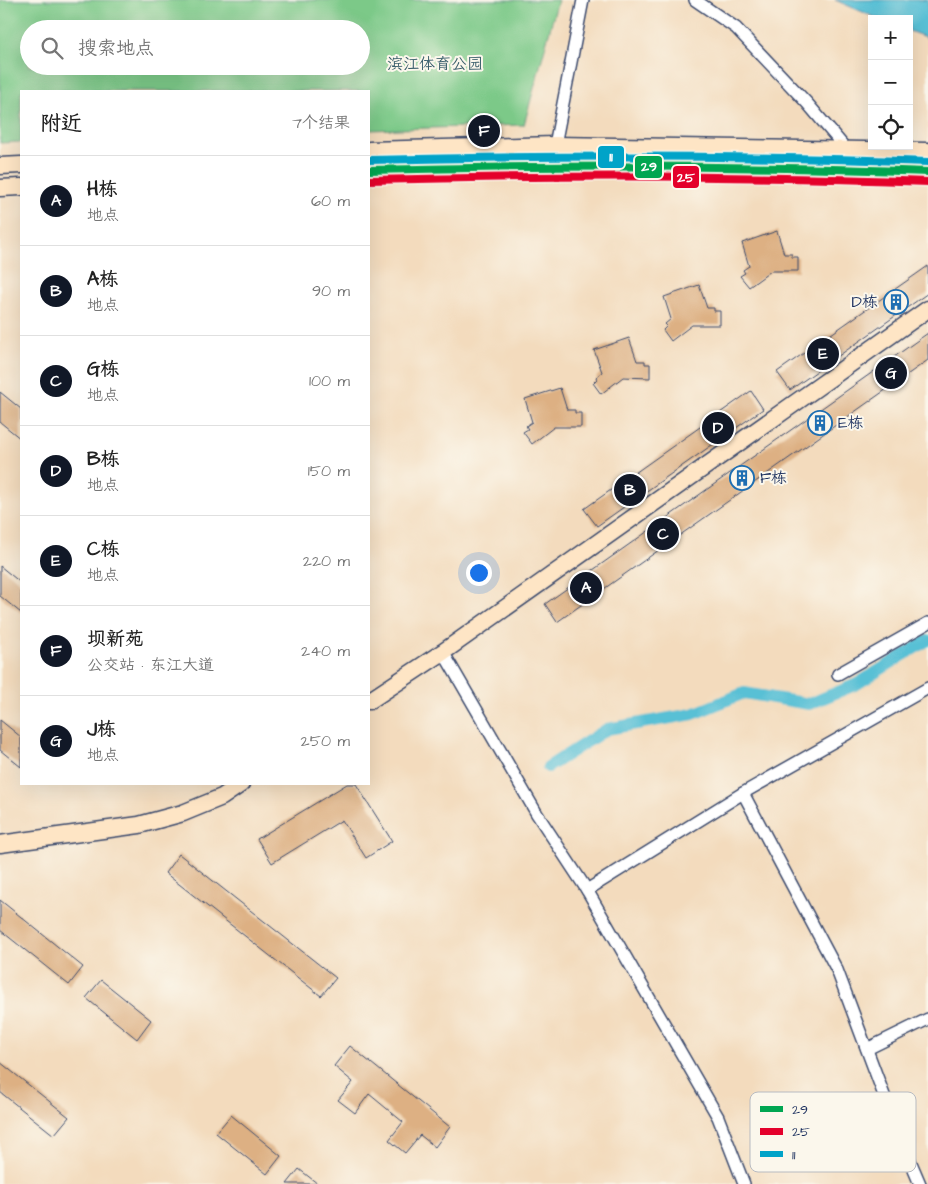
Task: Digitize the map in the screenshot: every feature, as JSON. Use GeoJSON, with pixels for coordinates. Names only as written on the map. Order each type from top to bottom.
{"type":"FeatureCollection","features":[{"type":"Feature","properties":{"kind":"main road"},"geometry":{"type":"LineString","coordinates":[[370,150],[555,144],[928,151]]}},
{"type":"Feature","properties":{"kind":"main road"},"geometry":{"type":"LineString","coordinates":[[0,166],[20,165]]}},
{"type":"Feature","properties":{"kind":"main road"},"geometry":{"type":"LineString","coordinates":[[370,170],[601,166],[845,168],[928,172]]}},
{"type":"Feature","properties":{"kind":"main road"},"geometry":{"type":"LineString","coordinates":[[0,188],[20,187]]}},
{"type":"Feature","properties":{"kind":"main road"},"geometry":{"type":"LineString","coordinates":[[370,700],[443,652],[928,309]]}},
{"type":"Feature","properties":{"kind":"main road"},"geometry":{"type":"LineString","coordinates":[[0,844],[139,825],[183,814],[222,797],[240,785]]}},
{"type":"Feature","properties":{"kind":"main road"},"geometry":{"type":"LineString","coordinates":[[0,833],[139,825]]}},
{"type":"Feature","properties":{"kind":"street"},"geometry":{"type":"LineString","coordinates":[[555,144],[583,0]]}},
{"type":"Feature","properties":{"kind":"street"},"geometry":{"type":"LineString","coordinates":[[695,0],[736,28],[846,149]]}},
{"type":"Feature","properties":{"kind":"street"},"geometry":{"type":"LineString","coordinates":[[838,674],[928,623]]}},
{"type":"Feature","properties":{"kind":"street"},"geometry":{"type":"LineString","coordinates":[[443,652],[537,814],[587,890],[718,1117],[744,1184]]}},
{"type":"Feature","properties":{"kind":"street"},"geometry":{"type":"LineString","coordinates":[[587,890],[744,793],[928,688]]}},
{"type":"Feature","properties":{"kind":"street"},"geometry":{"type":"LineString","coordinates":[[744,793],[837,970],[882,1092]]}},
{"type":"Feature","properties":{"kind":"street"},"geometry":{"type":"LineString","coordinates":[[866,1049],[928,1019]]}},
{"type":"Feature","properties":{"kind":"street"},"geometry":{"type":"LineString","coordinates":[[915,1172],[920,1184]]}},
{"type":"Feature","properties":{"kind":"green space","name":"滨江体育公园"},"geometry":{"type":"Polygon","coordinates":[[[0,0],[558,0],[524,125],[370,130],[370,90],[20,90],[20,142],[0,143],[0,0]]]}},
{"type":"Feature","properties":{"kind":"water"},"geometry":{"type":"Polygon","coordinates":[[[835,0],[928,0],[928,38],[913,32],[913,15],[870,15],[835,0]]]}},
{"type":"Feature","properties":{"kind":"building"},"geometry":{"type":"Polygon","coordinates":[[[777,231],[784,254],[792,254],[792,257],[798,257],[798,271],[771,271],[749,287],[740,276],[745,273],[743,270],[749,266],[742,243],[777,231]]]}},
{"type":"Feature","properties":{"kind":"building"},"geometry":{"type":"Polygon","coordinates":[[[928,266],[928,293],[790,390],[777,372],[928,266]]]}},
{"type":"Feature","properties":{"kind":"building"},"geometry":{"type":"Polygon","coordinates":[[[699,285],[707,308],[714,308],[714,311],[720,311],[720,325],[692,325],[671,341],[663,330],[667,326],[665,324],[671,319],[664,297],[699,285]]]}},
{"type":"Feature","properties":{"kind":"building"},"geometry":{"type":"Polygon","coordinates":[[[928,333],[928,360],[557,622],[545,604],[928,333]]]}},
{"type":"Feature","properties":{"kind":"building"},"geometry":{"type":"Polygon","coordinates":[[[629,338],[637,361],[645,361],[645,364],[650,364],[650,378],[623,377],[601,394],[593,383],[602,372],[594,350],[629,338]]]}},
{"type":"Feature","properties":{"kind":"building"},"geometry":{"type":"Polygon","coordinates":[[[560,388],[567,410],[575,410],[575,413],[581,413],[581,427],[554,427],[532,444],[523,432],[528,429],[526,426],[532,422],[525,399],[560,388]]]}},
{"type":"Feature","properties":{"kind":"building"},"geometry":{"type":"Polygon","coordinates":[[[751,391],[763,409],[597,526],[584,509],[751,391]]]}},
{"type":"Feature","properties":{"kind":"building"},"geometry":{"type":"Polygon","coordinates":[[[0,392],[20,408],[20,438],[0,422],[0,392]]]}},
{"type":"Feature","properties":{"kind":"building"},"geometry":{"type":"Polygon","coordinates":[[[0,566],[20,582],[20,612],[0,596],[0,566]]]}},
{"type":"Feature","properties":{"kind":"building"},"geometry":{"type":"Polygon","coordinates":[[[0,720],[20,736],[20,766],[0,750],[0,720]]]}},
{"type":"Feature","properties":{"kind":"building"},"geometry":{"type":"Polygon","coordinates":[[[345,785],[357,785],[392,841],[366,858],[342,820],[272,863],[257,839],[345,785]]]}},
{"type":"Feature","properties":{"kind":"building"},"geometry":{"type":"Polygon","coordinates":[[[179,854],[336,978],[321,996],[165,873],[179,854]]]}},
{"type":"Feature","properties":{"kind":"building"},"geometry":{"type":"Polygon","coordinates":[[[0,900],[83,967],[69,985],[0,930],[0,900]]]}},
{"type":"Feature","properties":{"kind":"building"},"geometry":{"type":"Polygon","coordinates":[[[101,980],[151,1020],[137,1039],[86,998],[101,980]]]}},
{"type":"Feature","properties":{"kind":"building"},"geometry":{"type":"Polygon","coordinates":[[[350,1046],[450,1127],[435,1147],[420,1135],[405,1153],[389,1140],[403,1122],[369,1094],[355,1113],[338,1100],[353,1082],[334,1066],[350,1046]]]}},
{"type":"Feature","properties":{"kind":"building"},"geometry":{"type":"Polygon","coordinates":[[[0,1062],[69,1117],[54,1135],[0,1092],[0,1062]]]}},
{"type":"Feature","properties":{"kind":"building"},"geometry":{"type":"Polygon","coordinates":[[[231,1115],[281,1156],[267,1174],[216,1133],[231,1115]]]}},
{"type":"Feature","properties":{"kind":"building"},"geometry":{"type":"Polygon","coordinates":[[[299,1169],[318,1184],[287,1184],[299,1169]]]}},
{"type":"Feature","properties":{"kind":"waterway"},"geometry":{"type":"LineString","coordinates":[[548,767],[607,729],[693,714],[744,693],[809,704],[857,684],[928,640]]}},
{"type":"Feature","properties":{"kind":"transit line","name":"11"},"geometry":{"type":"LineString","coordinates":[[370,160],[648,156],[928,162]]}},
{"type":"Feature","properties":{"kind":"transit line","name":"29"},"geometry":{"type":"LineString","coordinates":[[370,170],[648,166],[928,172]]}},
{"type":"Feature","properties":{"kind":"transit line","name":"25"},"geometry":{"type":"LineString","coordinates":[[370,180],[648,176],[928,182]]}},
{"type":"Feature","properties":{"kind":"place","name":"坝新苑"},"geometry":{"type":"Point","coordinates":[484,131]}},
{"type":"Feature","properties":{"kind":"place","name":"D栋"},"geometry":{"type":"Point","coordinates":[896,302]}},
{"type":"Feature","properties":{"kind":"place","name":"C栋"},"geometry":{"type":"Point","coordinates":[823,354]}},
{"type":"Feature","properties":{"kind":"place","name":"J栋"},"geometry":{"type":"Point","coordinates":[891,373]}},
{"type":"Feature","properties":{"kind":"place","name":"E栋"},"geometry":{"type":"Point","coordinates":[820,423]}},
{"type":"Feature","properties":{"kind":"place","name":"B栋"},"geometry":{"type":"Point","coordinates":[718,428]}},
{"type":"Feature","properties":{"kind":"place","name":"F栋"},"geometry":{"type":"Point","coordinates":[742,478]}},
{"type":"Feature","properties":{"kind":"place","name":"A栋"},"geometry":{"type":"Point","coordinates":[630,490]}},
{"type":"Feature","properties":{"kind":"place","name":"G栋"},"geometry":{"type":"Point","coordinates":[663,534]}},
{"type":"Feature","properties":{"kind":"place","name":"H栋"},"geometry":{"type":"Point","coordinates":[586,588]}}]}
